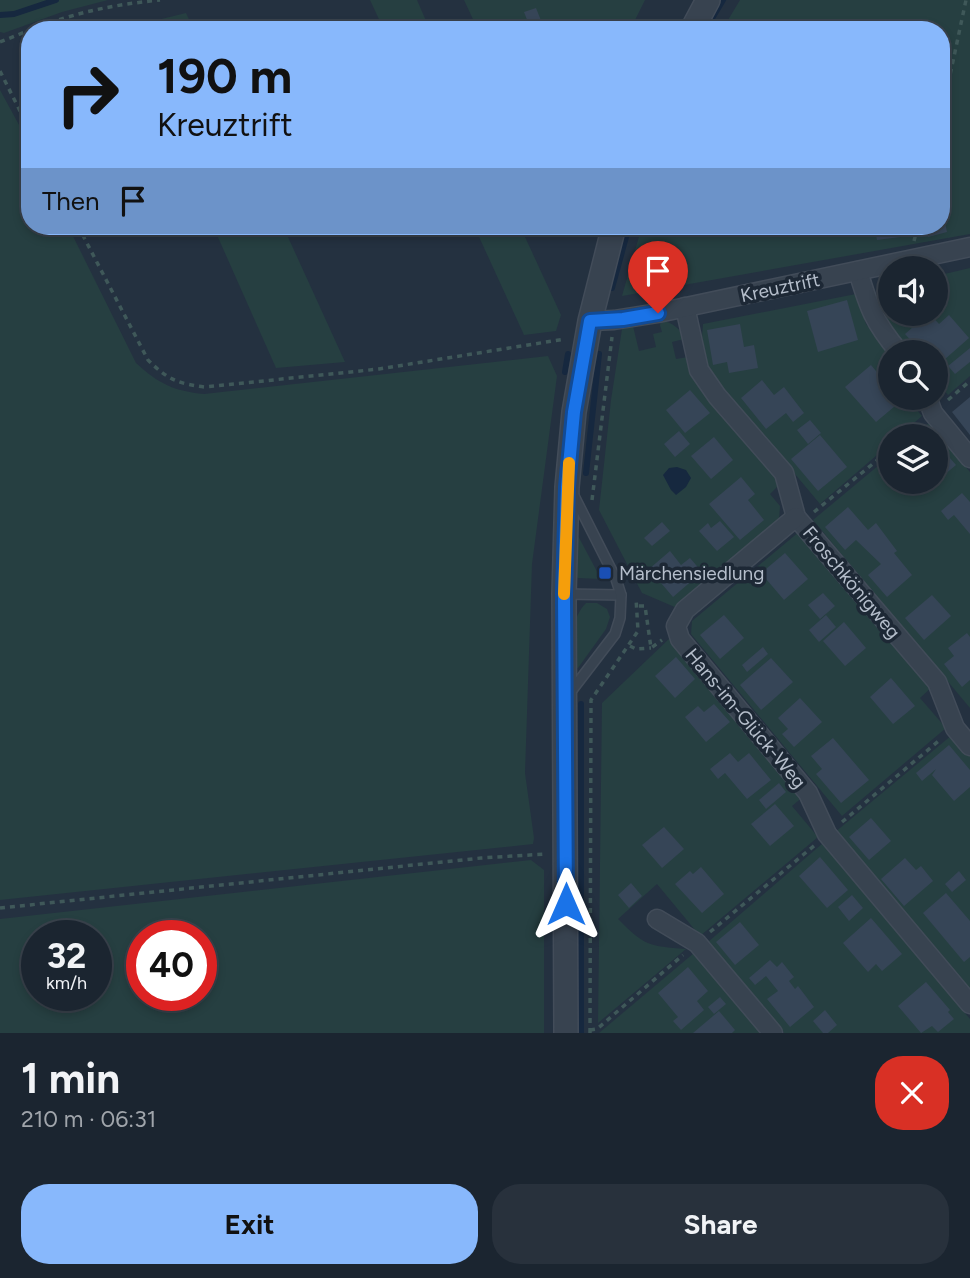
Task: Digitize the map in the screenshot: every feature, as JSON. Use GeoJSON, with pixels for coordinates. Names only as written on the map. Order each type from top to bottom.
{"type":"FeatureCollection","features":[{"type":"Feature","properties":{"kind":"street"},"geometry":{"type":"LineString","coordinates":[[697,21],[708,0]]}},
{"type":"Feature","properties":{"kind":"street"},"geometry":{"type":"LineString","coordinates":[[566,1033],[564,594],[567,487],[574,412],[589,328],[612,235]]}},
{"type":"Feature","properties":{"kind":"street","name":"Kreuztrift"},"geometry":{"type":"LineString","coordinates":[[589,328],[970,247]]}},
{"type":"Feature","properties":{"kind":"street"},"geometry":{"type":"LineString","coordinates":[[858,271],[869,309],[889,340]]}},
{"type":"Feature","properties":{"kind":"street","name":"Froschkönigweg"},"geometry":{"type":"LineString","coordinates":[[685,307],[699,370],[717,396],[784,473],[796,517],[937,682],[955,728],[970,746]]}},
{"type":"Feature","properties":{"kind":"street"},"geometry":{"type":"LineString","coordinates":[[932,410],[970,458]]}},
{"type":"Feature","properties":{"kind":"street","name":"Hans-im-Glück-Weg"},"geometry":{"type":"LineString","coordinates":[[796,517],[685,610],[676,626],[680,639],[808,793],[827,834],[970,1004]]}},
{"type":"Feature","properties":{"kind":"street"},"geometry":{"type":"LineString","coordinates":[[657,919],[697,943],[773,1033]]}},
{"type":"Feature","properties":{"kind":"lane"},"geometry":{"type":"LineString","coordinates":[[564,697],[573,691],[615,634],[620,618],[621,595],[616,579],[575,496],[567,487]]}},
{"type":"Feature","properties":{"kind":"lane"},"geometry":{"type":"LineString","coordinates":[[564,594],[621,595]]}},
{"type":"Feature","properties":{"kind":"path"},"geometry":{"type":"LineString","coordinates":[[53,21],[114,5],[160,0]]}},
{"type":"Feature","properties":{"kind":"path"},"geometry":{"type":"LineString","coordinates":[[950,75],[966,0]]}},
{"type":"Feature","properties":{"kind":"path"},"geometry":{"type":"LineString","coordinates":[[0,42],[21,34]]}},
{"type":"Feature","properties":{"kind":"path"},"geometry":{"type":"LineString","coordinates":[[0,71],[21,113]]}},
{"type":"Feature","properties":{"kind":"path"},"geometry":{"type":"LineString","coordinates":[[83,235],[148,360],[161,373],[181,384],[205,387],[379,369],[553,342],[589,328]]}},
{"type":"Feature","properties":{"kind":"path"},"geometry":{"type":"LineString","coordinates":[[796,517],[818,511],[878,460]]}},
{"type":"Feature","properties":{"kind":"path"},"geometry":{"type":"LineString","coordinates":[[638,606],[645,606],[652,648]]}},
{"type":"Feature","properties":{"kind":"path"},"geometry":{"type":"LineString","coordinates":[[625,643],[636,649],[652,648],[676,626]]}},
{"type":"Feature","properties":{"kind":"path"},"geometry":{"type":"LineString","coordinates":[[590,1030],[597,1029],[945,736]]}},
{"type":"Feature","properties":{"kind":"path"},"geometry":{"type":"LineString","coordinates":[[0,908],[481,858],[565,852]]}},
{"type":"Feature","properties":{"kind":"green space"},"geometry":{"type":"Polygon","coordinates":[[[0,0],[108,0],[37,21],[21,21],[21,27],[0,32],[0,0]]]}},
{"type":"Feature","properties":{"kind":"green space"},"geometry":{"type":"Polygon","coordinates":[[[370,0],[417,0],[426,21],[380,21],[370,0]]]}},
{"type":"Feature","properties":{"kind":"green space"},"geometry":{"type":"Polygon","coordinates":[[[464,0],[645,0],[634,21],[474,21],[464,0]]]}},
{"type":"Feature","properties":{"kind":"green space"},"geometry":{"type":"Polygon","coordinates":[[[740,0],[970,0],[970,234],[622,296],[639,235],[950,235],[950,21],[727,21],[740,0]]]}},
{"type":"Feature","properties":{"kind":"green space"},"geometry":{"type":"Polygon","coordinates":[[[186,13],[190,21],[153,21],[186,13]]]}},
{"type":"Feature","properties":{"kind":"green space"},"geometry":{"type":"Polygon","coordinates":[[[0,90],[21,128],[21,235],[72,235],[136,363],[167,385],[204,394],[548,356],[557,376],[532,564],[525,773],[533,844],[0,900],[0,90]]]}},
{"type":"Feature","properties":{"kind":"green space"},"geometry":{"type":"Polygon","coordinates":[[[217,235],[287,235],[345,362],[276,368],[217,235]]]}},
{"type":"Feature","properties":{"kind":"green space"},"geometry":{"type":"Polygon","coordinates":[[[478,235],[524,235],[561,315],[556,331],[524,335],[478,235]]]}},
{"type":"Feature","properties":{"kind":"green space"},"geometry":{"type":"Polygon","coordinates":[[[970,268],[970,376],[948,395],[948,340],[901,340],[890,326],[948,326],[948,273],[970,268]]]}},
{"type":"Feature","properties":{"kind":"green space"},"geometry":{"type":"Polygon","coordinates":[[[856,294],[866,324],[879,340],[878,410],[917,410],[922,416],[913,424],[878,424],[878,454],[820,504],[709,371],[702,337],[703,324],[856,294]]]}},
{"type":"Feature","properties":{"kind":"green space"},"geometry":{"type":"Polygon","coordinates":[[[662,320],[676,327],[683,335],[684,339],[672,342],[676,359],[688,357],[691,373],[698,386],[781,483],[770,494],[780,506],[779,521],[677,608],[642,593],[599,510],[622,329],[633,326],[639,351],[656,347],[653,334],[662,332],[662,320]]]}},
{"type":"Feature","properties":{"kind":"green space"},"geometry":{"type":"Polygon","coordinates":[[[948,446],[970,472],[970,708],[813,520],[878,466],[878,494],[948,494],[948,446]]]}},
{"type":"Feature","properties":{"kind":"green space"},"geometry":{"type":"Polygon","coordinates":[[[800,531],[932,687],[920,698],[946,728],[842,816],[691,634],[692,621],[800,531]]]}},
{"type":"Feature","properties":{"kind":"green space"},"geometry":{"type":"Polygon","coordinates":[[[576,532],[601,579],[575,576],[576,532]]]}},
{"type":"Feature","properties":{"kind":"green space"},"geometry":{"type":"Polygon","coordinates":[[[586,603],[597,603],[607,609],[610,617],[606,629],[578,668],[574,667],[574,633],[577,617],[586,603]]]}},
{"type":"Feature","properties":{"kind":"green space"},"geometry":{"type":"Polygon","coordinates":[[[671,637],[804,796],[792,806],[818,837],[700,936],[657,884],[618,919],[641,940],[663,947],[686,949],[598,1023],[602,703],[671,637]]]}},
{"type":"Feature","properties":{"kind":"green space"},"geometry":{"type":"Polygon","coordinates":[[[952,735],[970,756],[970,993],[834,833],[952,735]]]}},
{"type":"Feature","properties":{"kind":"green space"},"geometry":{"type":"Polygon","coordinates":[[[823,843],[970,1019],[970,1033],[784,1033],[708,942],[823,843]]]}},
{"type":"Feature","properties":{"kind":"green space"},"geometry":{"type":"Polygon","coordinates":[[[531,860],[544,870],[544,1033],[0,1033],[0,919],[531,860]]]}},
{"type":"Feature","properties":{"kind":"green space"},"geometry":{"type":"Polygon","coordinates":[[[694,953],[762,1033],[599,1033],[694,953]]]}},
{"type":"Feature","properties":{"kind":"water"},"geometry":{"type":"Polygon","coordinates":[[[669,468],[686,470],[691,478],[686,487],[676,495],[663,475],[669,468]]]}},
{"type":"Feature","properties":{"kind":"building"},"geometry":{"type":"Polygon","coordinates":[[[536,8],[541,21],[528,21],[524,12],[536,8]]]}},
{"type":"Feature","properties":{"kind":"building"},"geometry":{"type":"Polygon","coordinates":[[[876,235],[908,236],[877,240],[876,235]]]}},
{"type":"Feature","properties":{"kind":"building"},"geometry":{"type":"Polygon","coordinates":[[[847,300],[858,340],[818,352],[807,311],[847,300]]]}},
{"type":"Feature","properties":{"kind":"building"},"geometry":{"type":"Polygon","coordinates":[[[949,315],[969,338],[948,356],[948,340],[911,340],[905,334],[914,326],[948,326],[949,315]]]}},
{"type":"Feature","properties":{"kind":"building"},"geometry":{"type":"Polygon","coordinates":[[[740,324],[744,347],[754,345],[758,368],[729,373],[727,362],[713,365],[707,330],[740,324]]]}},
{"type":"Feature","properties":{"kind":"building"},"geometry":{"type":"Polygon","coordinates":[[[970,348],[970,362],[955,374],[948,366],[970,348]]]}},
{"type":"Feature","properties":{"kind":"building"},"geometry":{"type":"Polygon","coordinates":[[[871,365],[878,373],[878,410],[890,410],[876,422],[845,387],[871,365]]]}},
{"type":"Feature","properties":{"kind":"building"},"geometry":{"type":"Polygon","coordinates":[[[762,380],[774,395],[784,387],[804,413],[793,422],[786,413],[766,429],[741,398],[762,380]]]}},
{"type":"Feature","properties":{"kind":"building"},"geometry":{"type":"Polygon","coordinates":[[[690,390],[710,413],[685,433],[666,410],[690,390]]]}},
{"type":"Feature","properties":{"kind":"building"},"geometry":{"type":"Polygon","coordinates":[[[970,397],[970,435],[952,412],[970,397]]]}},
{"type":"Feature","properties":{"kind":"building"},"geometry":{"type":"Polygon","coordinates":[[[810,420],[821,433],[808,444],[797,430],[810,420]]]}},
{"type":"Feature","properties":{"kind":"building"},"geometry":{"type":"Polygon","coordinates":[[[679,431],[690,444],[675,457],[664,444],[679,431]]]}},
{"type":"Feature","properties":{"kind":"building"},"geometry":{"type":"Polygon","coordinates":[[[820,435],[847,467],[818,491],[791,459],[820,435]]]}},
{"type":"Feature","properties":{"kind":"building"},"geometry":{"type":"Polygon","coordinates":[[[714,437],[733,460],[711,479],[691,456],[714,437]]]}},
{"type":"Feature","properties":{"kind":"building"},"geometry":{"type":"Polygon","coordinates":[[[948,456],[956,465],[948,472],[948,456]]]}},
{"type":"Feature","properties":{"kind":"building"},"geometry":{"type":"Polygon","coordinates":[[[741,477],[755,494],[748,500],[764,520],[740,540],[709,504],[741,477]]]}},
{"type":"Feature","properties":{"kind":"building"},"geometry":{"type":"Polygon","coordinates":[[[962,493],[970,502],[970,534],[954,515],[948,520],[941,511],[962,493]]]}},
{"type":"Feature","properties":{"kind":"building"},"geometry":{"type":"Polygon","coordinates":[[[848,507],[868,530],[876,523],[897,551],[894,553],[912,575],[887,597],[868,575],[881,564],[856,540],[845,550],[825,527],[848,507]]]}},
{"type":"Feature","properties":{"kind":"building"},"geometry":{"type":"Polygon","coordinates":[[[720,521],[734,537],[717,551],[699,531],[708,523],[711,528],[720,521]]]}},
{"type":"Feature","properties":{"kind":"building"},"geometry":{"type":"Polygon","coordinates":[[[662,522],[670,531],[652,546],[644,538],[662,522]]]}},
{"type":"Feature","properties":{"kind":"building"},"geometry":{"type":"Polygon","coordinates":[[[670,551],[681,565],[690,558],[702,572],[673,597],[649,569],[670,551]]]}},
{"type":"Feature","properties":{"kind":"building"},"geometry":{"type":"Polygon","coordinates":[[[785,553],[808,579],[784,600],[761,573],[785,553]]]}},
{"type":"Feature","properties":{"kind":"building"},"geometry":{"type":"Polygon","coordinates":[[[823,593],[835,606],[820,619],[808,605],[823,593]]]}},
{"type":"Feature","properties":{"kind":"building"},"geometry":{"type":"Polygon","coordinates":[[[932,595],[951,616],[924,640],[905,618],[932,595]]]}},
{"type":"Feature","properties":{"kind":"building"},"geometry":{"type":"Polygon","coordinates":[[[724,615],[744,638],[720,659],[700,635],[724,615]]]}},
{"type":"Feature","properties":{"kind":"building"},"geometry":{"type":"Polygon","coordinates":[[[826,615],[836,627],[819,642],[809,630],[826,615]]]}},
{"type":"Feature","properties":{"kind":"building"},"geometry":{"type":"Polygon","coordinates":[[[844,622],[866,648],[845,666],[823,641],[844,622]]]}},
{"type":"Feature","properties":{"kind":"building"},"geometry":{"type":"Polygon","coordinates":[[[967,633],[970,637],[970,680],[962,687],[944,664],[954,656],[948,648],[967,633]]]}},
{"type":"Feature","properties":{"kind":"building"},"geometry":{"type":"Polygon","coordinates":[[[763,647],[768,654],[747,672],[742,665],[763,647]]]}},
{"type":"Feature","properties":{"kind":"building"},"geometry":{"type":"Polygon","coordinates":[[[676,657],[695,679],[675,698],[655,676],[676,657]]]}},
{"type":"Feature","properties":{"kind":"building"},"geometry":{"type":"Polygon","coordinates":[[[771,658],[793,682],[761,710],[740,685],[771,658]]]}},
{"type":"Feature","properties":{"kind":"building"},"geometry":{"type":"Polygon","coordinates":[[[891,678],[915,706],[893,724],[870,697],[891,678]]]}},
{"type":"Feature","properties":{"kind":"building"},"geometry":{"type":"Polygon","coordinates":[[[800,698],[822,722],[794,747],[782,734],[788,729],[778,718],[800,698]]]}},
{"type":"Feature","properties":{"kind":"building"},"geometry":{"type":"Polygon","coordinates":[[[714,704],[730,722],[706,742],[685,717],[698,706],[704,712],[714,704]]]}},
{"type":"Feature","properties":{"kind":"building"},"geometry":{"type":"Polygon","coordinates":[[[833,738],[869,780],[841,803],[816,774],[822,769],[811,756],[833,738]]]}},
{"type":"Feature","properties":{"kind":"building"},"geometry":{"type":"Polygon","coordinates":[[[949,745],[970,770],[970,787],[954,801],[932,775],[936,769],[922,781],[916,773],[949,745]]]}},
{"type":"Feature","properties":{"kind":"building"},"geometry":{"type":"Polygon","coordinates":[[[730,753],[738,762],[749,753],[771,780],[747,799],[725,773],[718,779],[710,769],[730,753]]]}},
{"type":"Feature","properties":{"kind":"building"},"geometry":{"type":"Polygon","coordinates":[[[779,783],[786,792],[766,809],[759,800],[779,783]]]}},
{"type":"Feature","properties":{"kind":"building"},"geometry":{"type":"Polygon","coordinates":[[[775,804],[794,826],[770,846],[751,824],[775,804]]]}},
{"type":"Feature","properties":{"kind":"building"},"geometry":{"type":"Polygon","coordinates":[[[871,818],[891,841],[869,860],[849,837],[871,818]]]}},
{"type":"Feature","properties":{"kind":"building"},"geometry":{"type":"Polygon","coordinates":[[[664,827],[684,849],[662,868],[642,845],[664,827]]]}},
{"type":"Feature","properties":{"kind":"building"},"geometry":{"type":"Polygon","coordinates":[[[820,857],[848,890],[827,908],[799,876],[820,857]]]}},
{"type":"Feature","properties":{"kind":"building"},"geometry":{"type":"Polygon","coordinates":[[[905,858],[916,870],[921,866],[933,881],[904,906],[881,879],[905,858]]]}},
{"type":"Feature","properties":{"kind":"building"},"geometry":{"type":"Polygon","coordinates":[[[701,867],[724,894],[702,913],[675,884],[690,871],[693,874],[701,867]]]}},
{"type":"Feature","properties":{"kind":"building"},"geometry":{"type":"Polygon","coordinates":[[[959,871],[966,880],[952,892],[945,884],[959,871]]]}},
{"type":"Feature","properties":{"kind":"building"},"geometry":{"type":"Polygon","coordinates":[[[631,883],[642,896],[629,908],[618,895],[631,883]]]}},
{"type":"Feature","properties":{"kind":"building"},"geometry":{"type":"Polygon","coordinates":[[[946,893],[970,921],[970,957],[964,962],[923,913],[946,893]]]}},
{"type":"Feature","properties":{"kind":"building"},"geometry":{"type":"Polygon","coordinates":[[[852,895],[863,908],[849,921],[838,907],[852,895]]]}},
{"type":"Feature","properties":{"kind":"building"},"geometry":{"type":"Polygon","coordinates":[[[871,918],[902,954],[882,971],[876,964],[868,972],[843,943],[871,918]]]}},
{"type":"Feature","properties":{"kind":"building"},"geometry":{"type":"Polygon","coordinates":[[[740,922],[759,945],[735,965],[716,942],[740,922]]]}},
{"type":"Feature","properties":{"kind":"building"},"geometry":{"type":"Polygon","coordinates":[[[770,960],[777,967],[782,962],[794,977],[789,981],[795,989],[798,986],[814,1007],[790,1027],[767,999],[778,991],[766,976],[755,985],[749,978],[770,960]]]}},
{"type":"Feature","properties":{"kind":"building"},"geometry":{"type":"Polygon","coordinates":[[[688,967],[708,991],[697,1001],[704,1010],[681,1030],[673,1021],[678,1017],[658,993],[688,967]]]}},
{"type":"Feature","properties":{"kind":"building"},"geometry":{"type":"Polygon","coordinates":[[[926,982],[950,1010],[948,1012],[954,1019],[938,1032],[932,1026],[921,1033],[898,1006],[926,982]]]}},
{"type":"Feature","properties":{"kind":"building"},"geometry":{"type":"Polygon","coordinates":[[[720,997],[726,1004],[714,1014],[708,1007],[720,997]]]}},
{"type":"Feature","properties":{"kind":"building"},"geometry":{"type":"Polygon","coordinates":[[[825,1010],[837,1025],[828,1033],[823,1033],[813,1021],[825,1010]]]}},
{"type":"Feature","properties":{"kind":"building"},"geometry":{"type":"Polygon","coordinates":[[[719,1011],[735,1030],[732,1033],[693,1033],[719,1011]]]}},
{"type":"Feature","properties":{"kind":"waterway"},"geometry":{"type":"LineString","coordinates":[[0,15],[14,14],[56,0]]}},
{"type":"Feature","properties":{"kind":"waterway"},"geometry":{"type":"LineString","coordinates":[[710,21],[723,0]]}},
{"type":"Feature","properties":{"kind":"waterway"},"geometry":{"type":"LineString","coordinates":[[612,288],[627,235]]}},
{"type":"Feature","properties":{"kind":"waterway"},"geometry":{"type":"LineString","coordinates":[[565,372],[568,354]]}},
{"type":"Feature","properties":{"kind":"waterway"},"geometry":{"type":"LineString","coordinates":[[586,473],[599,354]]}},
{"type":"Feature","properties":{"kind":"waterway"},"geometry":{"type":"LineString","coordinates":[[581,704],[581,1033]]}},
{"type":"Feature","properties":{"kind":"slow traffic"},"geometry":{"type":"LineString","coordinates":[[564,594],[569,463]]}},
{"type":"Feature","properties":{"kind":"place","name":"Märchensiedlung"},"geometry":{"type":"Point","coordinates":[605,573]}},
{"type":"Feature","properties":{"kind":"route"},"geometry":{"type":"LineString","coordinates":[[566,904],[564,594],[567,487],[574,412],[590,321],[658,313]]}}]}
